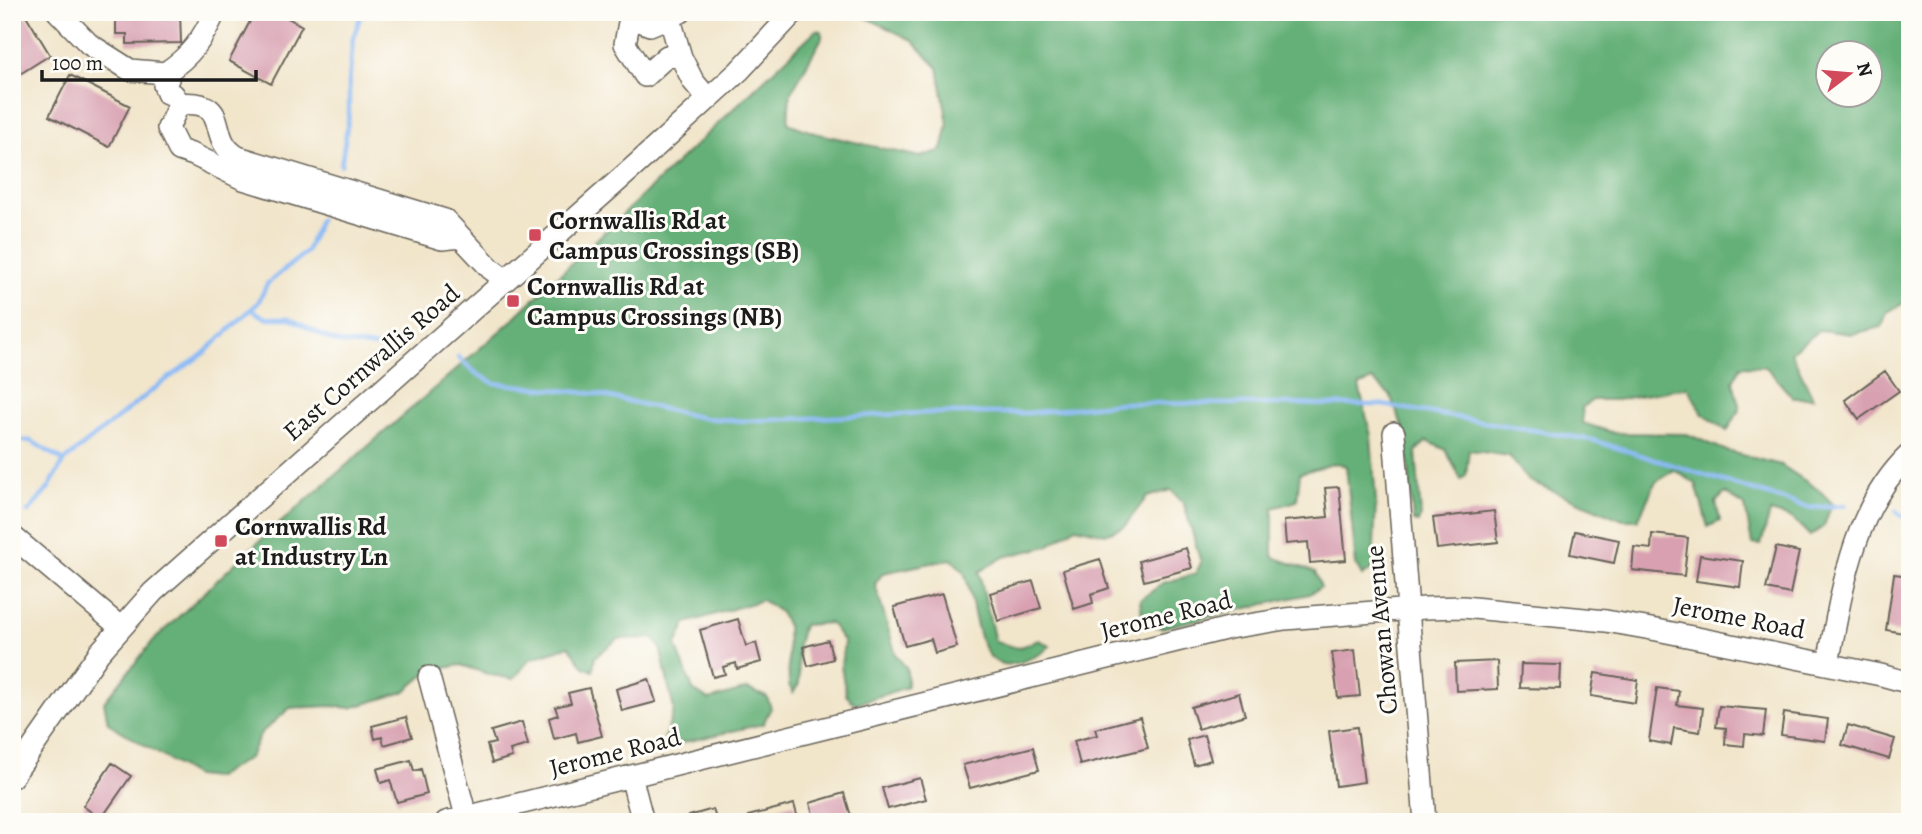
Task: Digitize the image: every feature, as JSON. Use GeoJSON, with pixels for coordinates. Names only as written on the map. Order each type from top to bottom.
{"type":"FeatureCollection","features":[{"type":"Feature","properties":{"kind":"street"},"geometry":{"type":"LineString","coordinates":[[58,12],[89,44],[130,69],[212,110],[219,123],[220,139],[226,150],[445,220],[506,280]]}},
{"type":"Feature","properties":{"kind":"street"},"geometry":{"type":"LineString","coordinates":[[215,12],[171,88],[169,128],[179,150],[243,179],[442,239],[461,237]]}},
{"type":"Feature","properties":{"kind":"street","name":"East Cornwallis Road"},"geometry":{"type":"LineString","coordinates":[[12,777],[74,686],[120,627],[181,565],[708,99],[739,71],[794,12]]}},
{"type":"Feature","properties":{"kind":"street"},"geometry":{"type":"LineString","coordinates":[[632,13],[625,44],[645,76],[667,56],[681,57]]}},
{"type":"Feature","properties":{"kind":"street"},"geometry":{"type":"LineString","coordinates":[[632,13],[640,22],[650,25],[673,13],[681,57],[693,81],[708,99]]}},
{"type":"Feature","properties":{"kind":"street","name":"Chowan Avenue"},"geometry":{"type":"LineString","coordinates":[[1394,433],[1425,822]]}},
{"type":"Feature","properties":{"kind":"street"},"geometry":{"type":"LineString","coordinates":[[1828,664],[1858,534],[1884,483],[1910,453]]}},
{"type":"Feature","properties":{"kind":"street"},"geometry":{"type":"LineString","coordinates":[[12,536],[120,627]]}},
{"type":"Feature","properties":{"kind":"street","name":"Jerome Road"},"geometry":{"type":"LineString","coordinates":[[456,819],[1229,628],[1285,619],[1463,607],[1606,621],[1828,664],[1910,683]]}},
{"type":"Feature","properties":{"kind":"street"},"geometry":{"type":"LineString","coordinates":[[429,677],[456,819]]}},
{"type":"Feature","properties":{"kind":"street"},"geometry":{"type":"LineString","coordinates":[[631,776],[643,822]]}},
{"type":"Feature","properties":{"kind":"green space"},"geometry":{"type":"Polygon","coordinates":[[[860,12],[1910,12],[1910,300],[1887,312],[1882,327],[1852,334],[1819,330],[1791,352],[1813,398],[1793,398],[1766,367],[1741,366],[1733,381],[1740,409],[1727,431],[1702,413],[1688,387],[1616,400],[1593,400],[1582,407],[1583,423],[1614,433],[1687,434],[1727,451],[1781,465],[1819,490],[1832,503],[1824,526],[1810,536],[1792,518],[1770,512],[1761,545],[1752,544],[1745,506],[1725,493],[1716,502],[1720,521],[1708,527],[1696,484],[1674,470],[1655,483],[1638,520],[1623,520],[1529,481],[1509,456],[1469,450],[1466,475],[1461,480],[1446,450],[1427,441],[1416,451],[1421,516],[1418,522],[1413,521],[1406,435],[1390,395],[1372,380],[1359,386],[1371,436],[1376,501],[1373,569],[1362,576],[1356,565],[1346,466],[1336,463],[1300,473],[1297,501],[1273,508],[1273,557],[1315,572],[1321,587],[1309,594],[1161,628],[1143,622],[1140,600],[1163,583],[1195,574],[1201,563],[1184,504],[1171,490],[1147,497],[1124,527],[1105,534],[1076,527],[1048,546],[1004,557],[979,572],[995,642],[1018,648],[1039,640],[1050,646],[1039,655],[1017,663],[1002,664],[991,657],[983,646],[963,571],[951,559],[883,573],[875,584],[896,655],[907,669],[907,687],[855,704],[846,695],[841,666],[844,642],[830,623],[803,625],[798,644],[799,684],[793,693],[789,685],[787,626],[780,612],[762,600],[686,623],[676,645],[693,690],[709,700],[747,689],[767,697],[771,708],[763,724],[673,745],[664,739],[674,710],[660,647],[653,638],[618,639],[595,657],[593,671],[584,667],[569,646],[530,659],[514,679],[461,665],[429,671],[404,692],[351,708],[290,708],[261,733],[250,757],[215,778],[195,776],[108,723],[104,702],[153,641],[246,553],[509,323],[816,30],[822,31],[822,38],[790,94],[788,123],[815,133],[920,157],[942,150],[948,124],[938,68],[912,40],[861,15],[860,12]]]}},
{"type":"Feature","properties":{"kind":"building"},"geometry":{"type":"Polygon","coordinates":[[[12,12],[24,12],[50,55],[12,79],[12,12]]]}},
{"type":"Feature","properties":{"kind":"building"},"geometry":{"type":"Polygon","coordinates":[[[116,12],[180,12],[181,43],[127,44],[127,34],[116,34],[116,12]]]}},
{"type":"Feature","properties":{"kind":"building"},"geometry":{"type":"Polygon","coordinates":[[[255,12],[277,12],[302,26],[271,84],[229,61],[255,12]]]}},
{"type":"Feature","properties":{"kind":"building"},"geometry":{"type":"Polygon","coordinates":[[[70,75],[130,106],[109,147],[49,116],[70,75]]]}},
{"type":"Feature","properties":{"kind":"building"},"geometry":{"type":"Polygon","coordinates":[[[1885,371],[1899,391],[1859,419],[1845,400],[1885,371]]]}},
{"type":"Feature","properties":{"kind":"building"},"geometry":{"type":"Polygon","coordinates":[[[1339,487],[1346,560],[1310,563],[1308,542],[1286,544],[1284,521],[1328,517],[1325,488],[1339,487]]]}},
{"type":"Feature","properties":{"kind":"building"},"geometry":{"type":"Polygon","coordinates":[[[1494,511],[1498,542],[1437,549],[1433,518],[1494,511]]]}},
{"type":"Feature","properties":{"kind":"building"},"geometry":{"type":"Polygon","coordinates":[[[1575,531],[1619,540],[1614,563],[1570,554],[1575,531]]]}},
{"type":"Feature","properties":{"kind":"building"},"geometry":{"type":"Polygon","coordinates":[[[1652,534],[1688,538],[1684,576],[1632,570],[1634,547],[1651,549],[1652,534]]]}},
{"type":"Feature","properties":{"kind":"building"},"geometry":{"type":"Polygon","coordinates":[[[1776,547],[1799,552],[1790,594],[1766,589],[1776,547]]]}},
{"type":"Feature","properties":{"kind":"building"},"geometry":{"type":"Polygon","coordinates":[[[1186,548],[1192,568],[1144,581],[1139,561],[1186,548]]]}},
{"type":"Feature","properties":{"kind":"building"},"geometry":{"type":"Polygon","coordinates":[[[1700,555],[1743,561],[1740,587],[1696,581],[1700,555]]]}},
{"type":"Feature","properties":{"kind":"building"},"geometry":{"type":"Polygon","coordinates":[[[1100,559],[1109,588],[1091,594],[1093,603],[1074,609],[1063,570],[1100,559]]]}},
{"type":"Feature","properties":{"kind":"building"},"geometry":{"type":"Polygon","coordinates":[[[1894,574],[1910,576],[1910,634],[1886,630],[1894,574]]]}},
{"type":"Feature","properties":{"kind":"building"},"geometry":{"type":"Polygon","coordinates":[[[1033,581],[1041,608],[998,621],[990,593],[1033,581]]]}},
{"type":"Feature","properties":{"kind":"building"},"geometry":{"type":"Polygon","coordinates":[[[942,594],[957,647],[935,653],[931,639],[905,646],[894,607],[942,594]]]}},
{"type":"Feature","properties":{"kind":"building"},"geometry":{"type":"Polygon","coordinates":[[[738,619],[746,646],[756,643],[761,662],[737,669],[736,663],[723,667],[725,674],[713,677],[700,630],[738,619]]]}},
{"type":"Feature","properties":{"kind":"building"},"geometry":{"type":"Polygon","coordinates":[[[828,640],[833,659],[808,666],[803,647],[828,640]]]}},
{"type":"Feature","properties":{"kind":"building"},"geometry":{"type":"Polygon","coordinates":[[[1355,650],[1360,696],[1338,698],[1332,653],[1355,650]]]}},
{"type":"Feature","properties":{"kind":"building"},"geometry":{"type":"Polygon","coordinates":[[[1497,661],[1498,689],[1456,691],[1455,663],[1497,661]]]}},
{"type":"Feature","properties":{"kind":"building"},"geometry":{"type":"Polygon","coordinates":[[[1521,664],[1561,665],[1560,689],[1520,688],[1521,664]]]}},
{"type":"Feature","properties":{"kind":"building"},"geometry":{"type":"Polygon","coordinates":[[[1595,673],[1638,680],[1635,703],[1591,696],[1595,673]]]}},
{"type":"Feature","properties":{"kind":"building"},"geometry":{"type":"Polygon","coordinates":[[[649,679],[656,702],[622,711],[616,689],[649,679]]]}},
{"type":"Feature","properties":{"kind":"building"},"geometry":{"type":"Polygon","coordinates":[[[589,688],[602,736],[578,742],[576,733],[554,739],[549,718],[558,715],[555,707],[571,703],[568,693],[589,688]]]}},
{"type":"Feature","properties":{"kind":"building"},"geometry":{"type":"Polygon","coordinates":[[[1657,688],[1679,691],[1677,705],[1703,708],[1700,732],[1674,728],[1671,745],[1649,741],[1657,688]]]}},
{"type":"Feature","properties":{"kind":"building"},"geometry":{"type":"Polygon","coordinates":[[[1239,693],[1245,715],[1198,729],[1191,707],[1239,693]]]}},
{"type":"Feature","properties":{"kind":"building"},"geometry":{"type":"Polygon","coordinates":[[[1719,706],[1766,710],[1763,736],[1745,734],[1744,746],[1725,744],[1726,728],[1716,727],[1719,706]]]}},
{"type":"Feature","properties":{"kind":"building"},"geometry":{"type":"Polygon","coordinates":[[[1784,713],[1828,719],[1825,741],[1781,735],[1784,713]]]}},
{"type":"Feature","properties":{"kind":"building"},"geometry":{"type":"Polygon","coordinates":[[[406,717],[412,737],[384,745],[382,737],[375,739],[372,726],[406,717]]]}},
{"type":"Feature","properties":{"kind":"building"},"geometry":{"type":"Polygon","coordinates":[[[1140,717],[1148,748],[1080,765],[1074,741],[1097,735],[1095,729],[1140,717]]]}},
{"type":"Feature","properties":{"kind":"building"},"geometry":{"type":"Polygon","coordinates":[[[522,722],[528,745],[510,750],[512,757],[492,763],[487,745],[495,743],[491,731],[522,722]]]}},
{"type":"Feature","properties":{"kind":"building"},"geometry":{"type":"Polygon","coordinates":[[[1848,725],[1895,739],[1889,759],[1842,745],[1848,725]]]}},
{"type":"Feature","properties":{"kind":"building"},"geometry":{"type":"Polygon","coordinates":[[[1357,727],[1364,782],[1336,786],[1329,731],[1357,727]]]}},
{"type":"Feature","properties":{"kind":"building"},"geometry":{"type":"Polygon","coordinates":[[[1204,735],[1211,760],[1194,765],[1187,740],[1204,735]]]}},
{"type":"Feature","properties":{"kind":"building"},"geometry":{"type":"Polygon","coordinates":[[[1033,747],[1039,770],[970,788],[963,765],[1033,747]]]}},
{"type":"Feature","properties":{"kind":"building"},"geometry":{"type":"Polygon","coordinates":[[[411,760],[414,771],[421,769],[427,794],[397,802],[390,780],[381,783],[377,769],[411,760]]]}},
{"type":"Feature","properties":{"kind":"building"},"geometry":{"type":"Polygon","coordinates":[[[112,763],[131,776],[101,819],[83,806],[112,763]]]}},
{"type":"Feature","properties":{"kind":"building"},"geometry":{"type":"Polygon","coordinates":[[[920,778],[926,799],[888,809],[882,788],[920,778]]]}},
{"type":"Feature","properties":{"kind":"building"},"geometry":{"type":"Polygon","coordinates":[[[844,793],[852,819],[843,822],[815,822],[810,803],[844,793]]]}},
{"type":"Feature","properties":{"kind":"building"},"geometry":{"type":"Polygon","coordinates":[[[794,804],[799,822],[750,822],[748,816],[794,804]]]}},
{"type":"Feature","properties":{"kind":"building"},"geometry":{"type":"Polygon","coordinates":[[[713,809],[717,822],[690,822],[689,816],[713,809]]]}},
{"type":"Feature","properties":{"kind":"waterway"},"geometry":{"type":"LineString","coordinates":[[341,165],[349,115],[353,38],[362,12]]}},
{"type":"Feature","properties":{"kind":"waterway"},"geometry":{"type":"LineString","coordinates":[[28,512],[48,489],[64,461],[159,385],[203,354],[258,303],[267,284],[306,252],[320,219]]}},
{"type":"Feature","properties":{"kind":"waterway"},"geometry":{"type":"LineString","coordinates":[[251,309],[266,318],[289,318],[341,343],[376,347],[406,342]]}},
{"type":"Feature","properties":{"kind":"waterway"},"geometry":{"type":"LineString","coordinates":[[458,357],[477,374],[494,383],[596,394],[703,418],[745,421],[925,413],[1028,413],[1120,403],[1383,405],[1592,440],[1810,508],[1845,505]]}},
{"type":"Feature","properties":{"kind":"waterway"},"geometry":{"type":"LineString","coordinates":[[12,440],[31,441],[64,461]]}},
{"type":"Feature","properties":{"kind":"waterway"},"geometry":{"type":"LineString","coordinates":[[1896,511],[1910,522]]}},
{"type":"Feature","properties":{"kind":"place","name":"Cornwallis Rd at Campus Crossings (SB)"},"geometry":{"type":"Point","coordinates":[535,235]}},
{"type":"Feature","properties":{"kind":"place","name":"Cornwallis Rd at Campus Crossings (NB)"},"geometry":{"type":"Point","coordinates":[513,301]}},
{"type":"Feature","properties":{"kind":"place","name":"Cornwallis Rd at Industry Ln"},"geometry":{"type":"Point","coordinates":[221,541]}}]}
